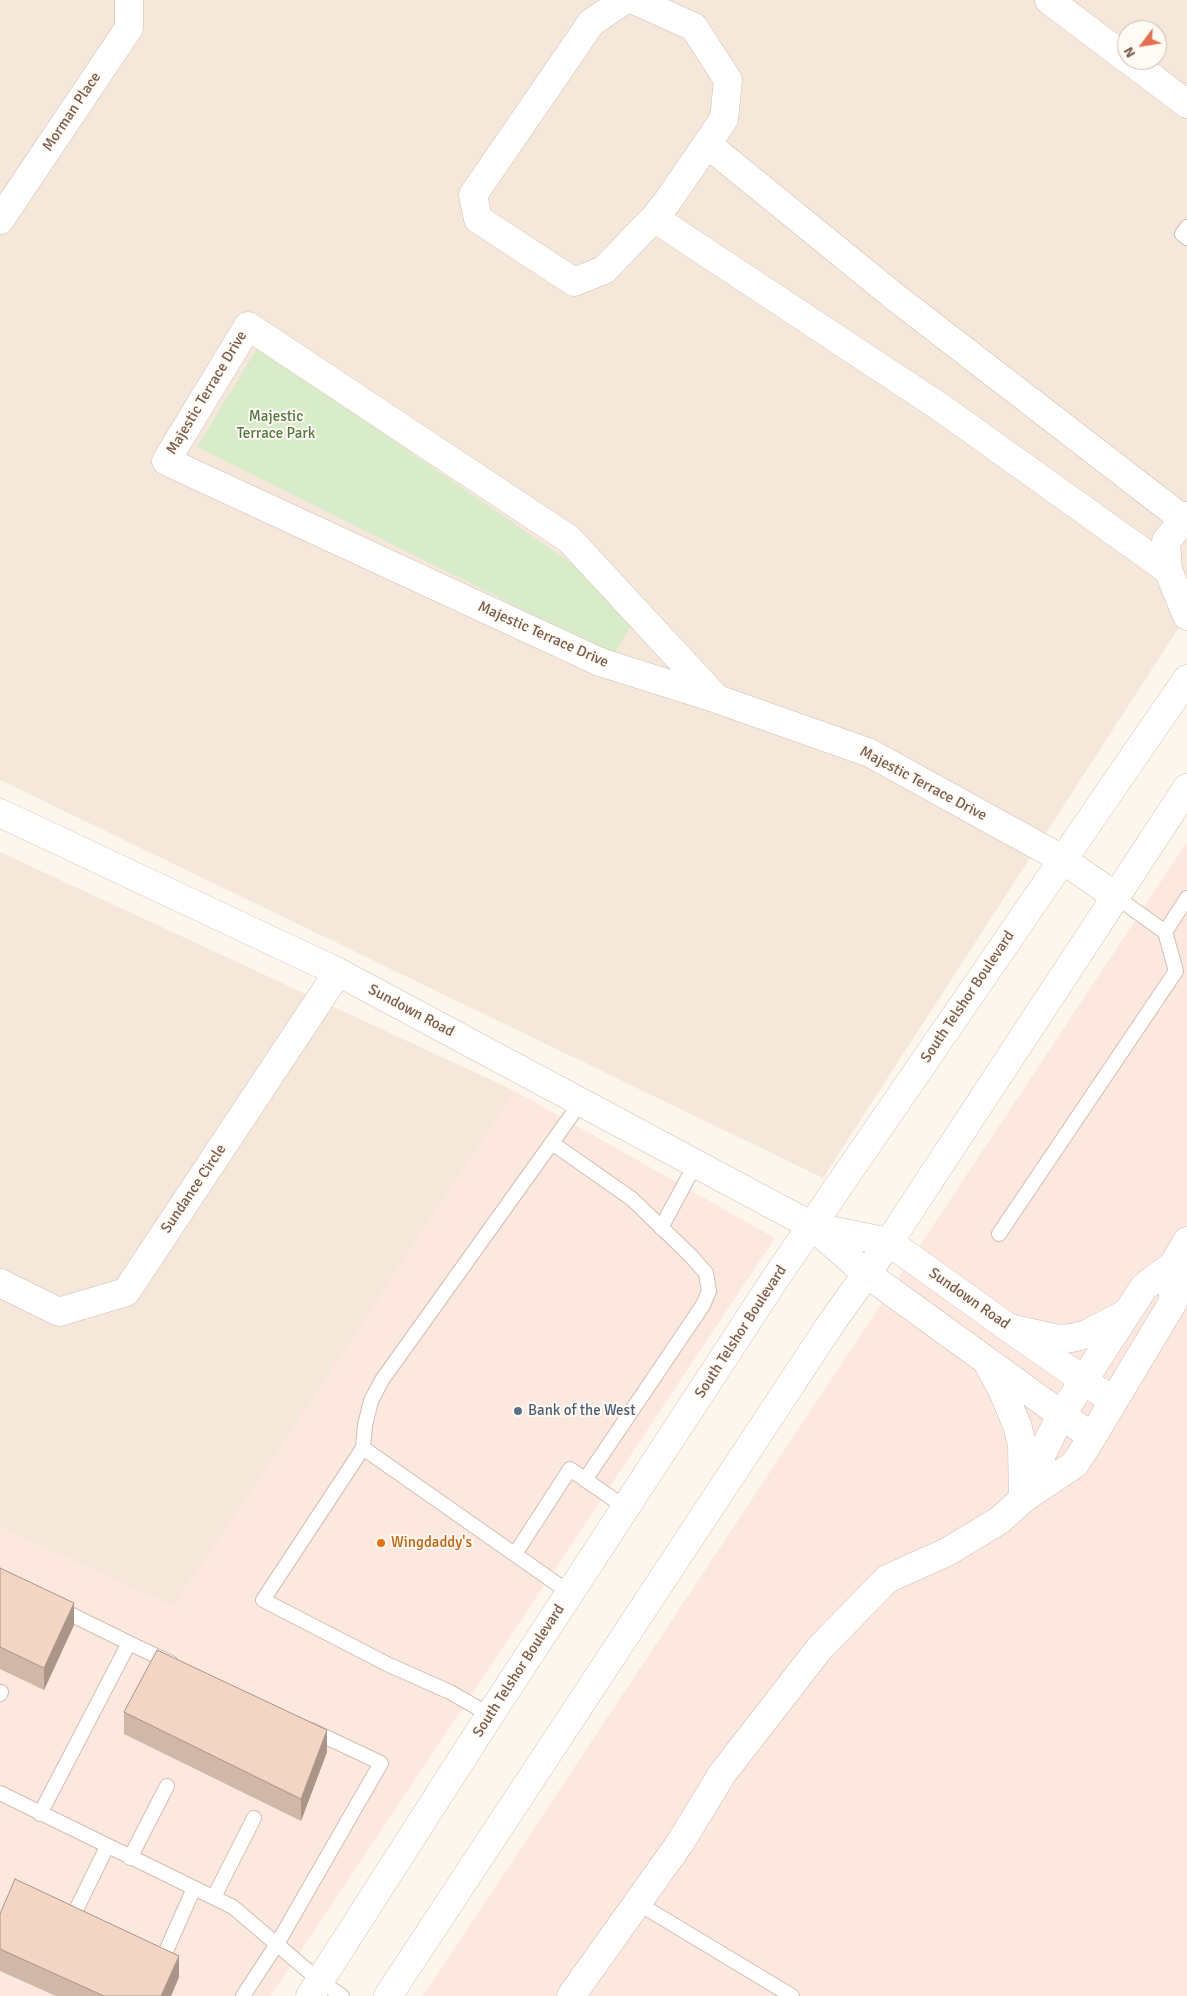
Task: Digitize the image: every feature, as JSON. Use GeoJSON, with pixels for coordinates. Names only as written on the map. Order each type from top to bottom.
{"type":"FeatureCollection","features":[{"type":"Feature","properties":{"kind":"street","name":"Morman Place"},"geometry":{"type":"LineString","coordinates":[[0,220],[129,28],[129,0]]}},
{"type":"Feature","properties":{"kind":"street"},"geometry":{"type":"LineString","coordinates":[[624,0],[591,23],[473,195],[478,219],[574,282],[604,270],[654,218],[724,119],[728,80],[694,27],[634,0]]}},
{"type":"Feature","properties":{"kind":"street"},"geometry":{"type":"LineString","coordinates":[[1049,0],[1117,51]]}},
{"type":"Feature","properties":{"kind":"street"},"geometry":{"type":"LineString","coordinates":[[1142,70],[1187,104]]}},
{"type":"Feature","properties":{"kind":"street"},"geometry":{"type":"LineString","coordinates":[[707,144],[895,297],[1185,517],[1166,541],[1168,570],[1187,616]]}},
{"type":"Feature","properties":{"kind":"street"},"geometry":{"type":"LineString","coordinates":[[654,218],[940,407],[1168,570]]}},
{"type":"Feature","properties":{"kind":"street","name":"Majestic Terrace Drive"},"geometry":{"type":"LineString","coordinates":[[717,699],[569,539],[248,326],[166,461],[600,662],[717,699],[870,753],[1062,859],[1115,896]]}},
{"type":"Feature","properties":{"kind":"street","name":"South Telshor Boulevard"},"geometry":{"type":"LineString","coordinates":[[324,1991],[490,1715],[777,1276],[1187,679]]}},
{"type":"Feature","properties":{"kind":"street"},"geometry":{"type":"LineString","coordinates":[[388,1996],[830,1324],[889,1242],[1187,788]]}},
{"type":"Feature","properties":{"kind":"street","name":"Sundown Road"},"geometry":{"type":"LineString","coordinates":[[0,812],[338,972],[812,1226],[867,1274],[1092,1437]]}},
{"type":"Feature","properties":{"kind":"street","name":"Sundance Circle"},"geometry":{"type":"LineString","coordinates":[[0,1283],[58,1312],[126,1292],[338,972]]}},
{"type":"Feature","properties":{"kind":"street","name":"Sundown Road"},"geometry":{"type":"LineString","coordinates":[[812,1226],[889,1242],[1113,1402]]}},
{"type":"Feature","properties":{"kind":"street"},"geometry":{"type":"LineString","coordinates":[[1023,1499],[1046,1445],[1083,1380],[1144,1286],[1173,1265],[1187,1241]]}},
{"type":"Feature","properties":{"kind":"street"},"geometry":{"type":"LineString","coordinates":[[572,1996],[636,1902],[680,1843],[722,1774],[819,1649],[888,1579],[947,1552],[1000,1520],[1023,1499],[1075,1464],[1173,1302],[1173,1265]]}},
{"type":"Feature","properties":{"kind":"street"},"geometry":{"type":"LineString","coordinates":[[1009,1328],[1040,1336],[1072,1338],[1087,1334],[1127,1313]]}},
{"type":"Feature","properties":{"kind":"street"},"geometry":{"type":"LineString","coordinates":[[985,1359],[1002,1389],[1018,1428],[1022,1446],[1023,1499]]}},
{"type":"Feature","properties":{"kind":"lane"},"geometry":{"type":"LineString","coordinates":[[1187,227],[1182,234],[1187,238]]}},
{"type":"Feature","properties":{"kind":"lane"},"geometry":{"type":"LineString","coordinates":[[999,1234],[1176,971],[1165,932],[1115,896]]}},
{"type":"Feature","properties":{"kind":"lane"},"geometry":{"type":"LineString","coordinates":[[1165,932],[1187,898]]}},
{"type":"Feature","properties":{"kind":"lane"},"geometry":{"type":"LineString","coordinates":[[490,1715],[450,1692],[389,1665],[263,1600],[363,1448],[365,1425],[371,1401],[382,1380],[581,1102]]}},
{"type":"Feature","properties":{"kind":"lane"},"geometry":{"type":"LineString","coordinates":[[552,1143],[632,1200],[706,1273],[709,1291],[703,1306],[585,1480]]}},
{"type":"Feature","properties":{"kind":"lane"},"geometry":{"type":"LineString","coordinates":[[661,1228],[696,1163]]}},
{"type":"Feature","properties":{"kind":"lane"},"geometry":{"type":"LineString","coordinates":[[363,1448],[570,1593]]}},
{"type":"Feature","properties":{"kind":"lane"},"geometry":{"type":"LineString","coordinates":[[515,1554],[570,1469],[626,1508]]}},
{"type":"Feature","properties":{"kind":"lane"},"geometry":{"type":"LineString","coordinates":[[43,1601],[183,1669]]}},
{"type":"Feature","properties":{"kind":"lane"},"geometry":{"type":"LineString","coordinates":[[40,1814],[129,1643]]}},
{"type":"Feature","properties":{"kind":"lane"},"geometry":{"type":"LineString","coordinates":[[243,1996],[277,1944],[381,1763],[300,1725]]}},
{"type":"Feature","properties":{"kind":"lane"},"geometry":{"type":"LineString","coordinates":[[130,1858],[167,1786]]}},
{"type":"Feature","properties":{"kind":"lane"},"geometry":{"type":"LineString","coordinates":[[0,1810],[3,1795],[233,1907],[277,1944],[324,1991]]}},
{"type":"Feature","properties":{"kind":"lane"},"geometry":{"type":"LineString","coordinates":[[214,1897],[254,1818]]}},
{"type":"Feature","properties":{"kind":"lane"},"geometry":{"type":"LineString","coordinates":[[72,1918],[107,1847]]}},
{"type":"Feature","properties":{"kind":"lane"},"geometry":{"type":"LineString","coordinates":[[163,1958],[194,1888]]}},
{"type":"Feature","properties":{"kind":"lane"},"geometry":{"type":"LineString","coordinates":[[636,1902],[792,1996]]}},
{"type":"Feature","properties":{"kind":"shaded area"},"geometry":{"type":"Polygon","coordinates":[[[0,0],[1187,0],[1187,615],[823,1178],[0,780],[0,0]]]}},
{"type":"Feature","properties":{"kind":"shaded area"},"geometry":{"type":"Polygon","coordinates":[[[1187,842],[1187,1996],[423,1996],[1187,842]]]}},
{"type":"Feature","properties":{"kind":"shaded area"},"geometry":{"type":"Polygon","coordinates":[[[0,852],[515,1091],[297,1424],[173,1607],[0,1529],[0,852]]]}},
{"type":"Feature","properties":{"kind":"shaded area"},"geometry":{"type":"Polygon","coordinates":[[[515,1091],[775,1238],[271,1996],[0,1996],[0,1527],[173,1606],[297,1424],[515,1091]]]}},
{"type":"Feature","properties":{"kind":"green space","name":"Majestic Terrace Park"},"geometry":{"type":"Polygon","coordinates":[[[258,347],[580,569],[630,627],[614,655],[197,447],[258,347]]]}},
{"type":"Feature","properties":{"kind":"building"},"geometry":{"type":"Polygon","coordinates":[[[0,1568],[74,1603],[44,1668],[0,1647],[0,1568]]]}},
{"type":"Feature","properties":{"kind":"building"},"geometry":{"type":"Polygon","coordinates":[[[157,1650],[327,1730],[301,1799],[124,1712],[157,1650]]]}},
{"type":"Feature","properties":{"kind":"building"},"geometry":{"type":"Polygon","coordinates":[[[15,1879],[179,1956],[161,1996],[104,1996],[0,1949],[0,1914],[15,1879]]]}},
{"type":"Feature","properties":{"kind":"place","name":"Bank of the West"},"geometry":{"type":"Point","coordinates":[518,1411]}},
{"type":"Feature","properties":{"kind":"place","name":"Wingdaddy's"},"geometry":{"type":"Point","coordinates":[381,1543]}}]}
